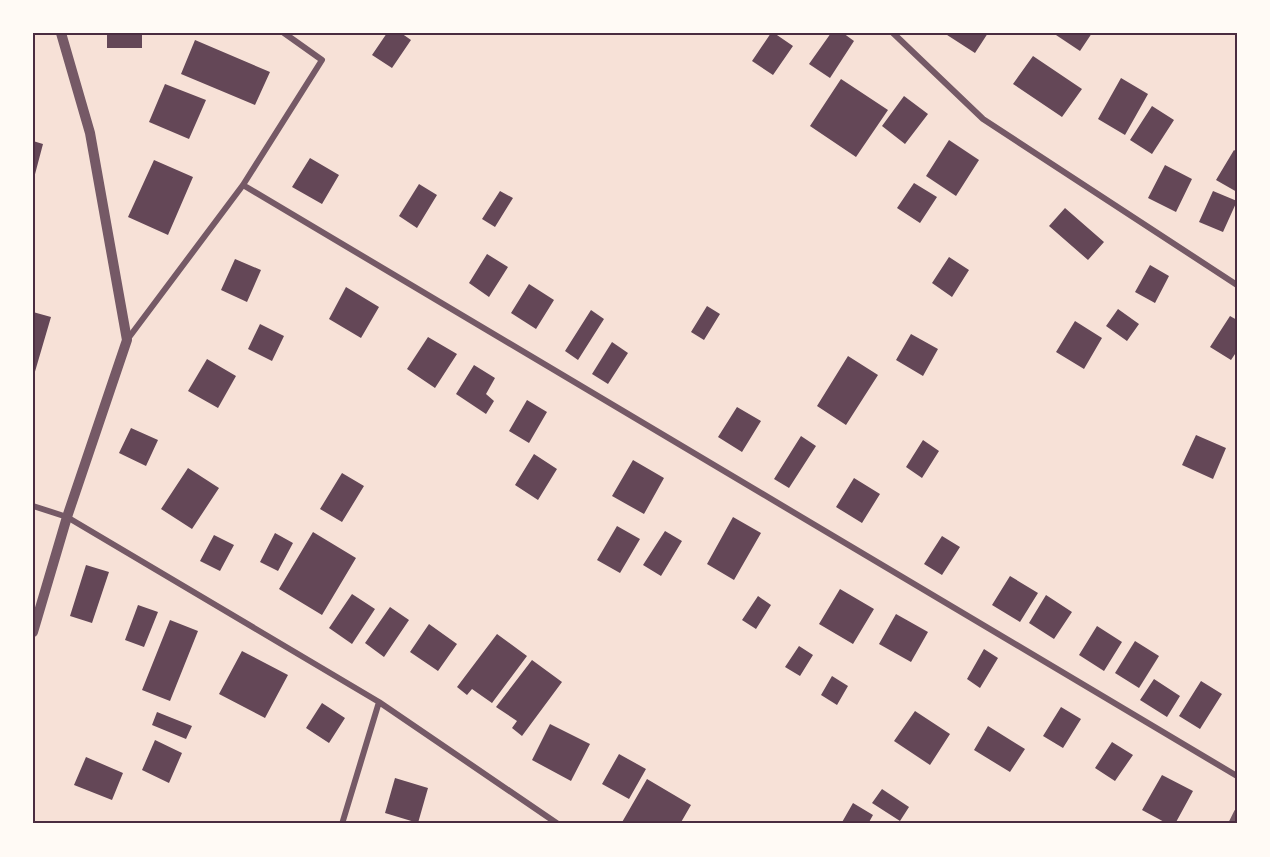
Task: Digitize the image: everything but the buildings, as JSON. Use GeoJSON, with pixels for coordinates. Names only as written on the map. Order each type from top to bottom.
{"type":"FeatureCollection","features":[{"type":"Feature","properties":{"kind":"street"},"geometry":{"type":"LineString","coordinates":[[61,33],[90,133],[127,340]]}},
{"type":"Feature","properties":{"kind":"street"},"geometry":{"type":"LineString","coordinates":[[33,632],[67,517],[127,340],[243,185],[322,60],[284,33]]}},
{"type":"Feature","properties":{"kind":"street"},"geometry":{"type":"LineString","coordinates":[[893,33],[983,119],[1237,285]]}},
{"type":"Feature","properties":{"kind":"street"},"geometry":{"type":"LineString","coordinates":[[243,185],[1237,776]]}},
{"type":"Feature","properties":{"kind":"street"},"geometry":{"type":"LineString","coordinates":[[33,506],[67,517],[379,702],[558,824]]}},
{"type":"Feature","properties":{"kind":"street"},"geometry":{"type":"LineString","coordinates":[[342,824],[379,702]]}},
{"type":"Feature","properties":{"kind":"street"},"geometry":{"type":"LineString","coordinates":[[1231,824],[1237,812]]}}]}
